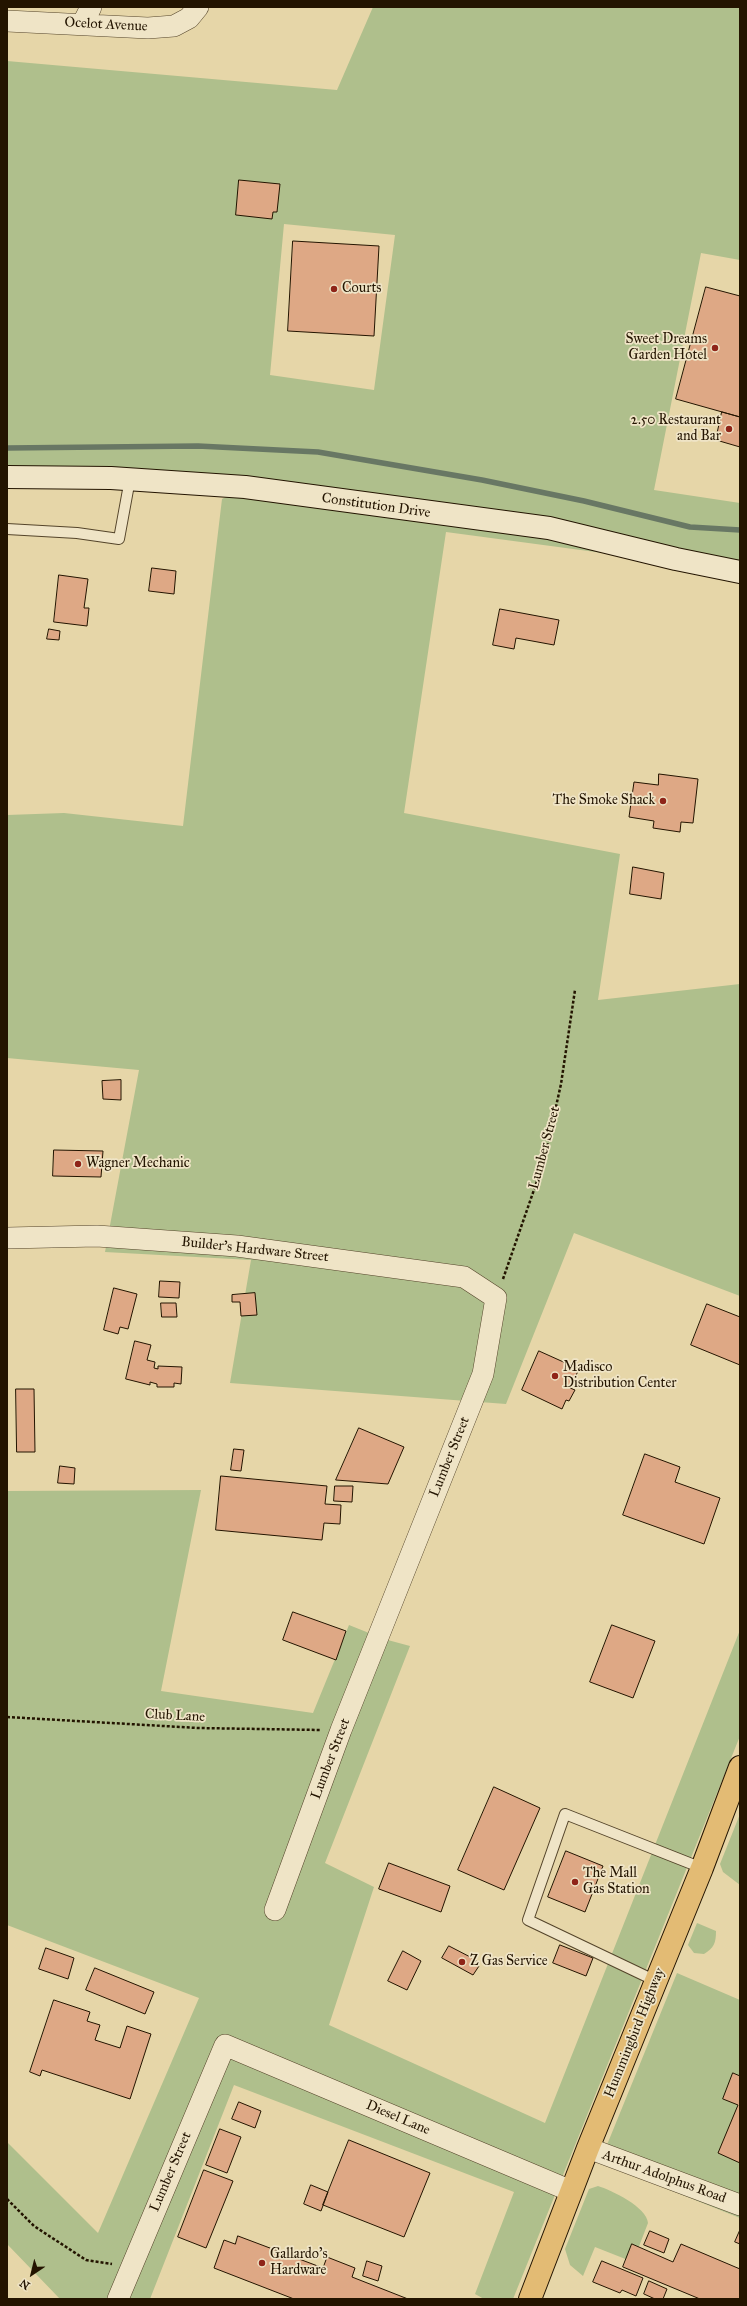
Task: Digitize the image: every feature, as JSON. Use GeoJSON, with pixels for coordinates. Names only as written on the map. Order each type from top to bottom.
{"type":"FeatureCollection","features":[{"type":"Feature","properties":{"kind":"main road","name":"Constitution Drive"},"geometry":{"type":"LineString","coordinates":[[7,477],[130,479],[245,487],[549,528],[676,559],[740,572]]}},
{"type":"Feature","properties":{"kind":"main road","name":"Hummingbird Highway"},"geometry":{"type":"LineString","coordinates":[[530,2299],[588,2148],[702,1868],[740,1767]]}},
{"type":"Feature","properties":{"kind":"street","name":"Ocelot Avenue"},"geometry":{"type":"LineString","coordinates":[[7,21],[87,15],[148,28],[174,26],[189,18],[198,7]]}},
{"type":"Feature","properties":{"kind":"street","name":"Builder's Hardware Street"},"geometry":{"type":"LineString","coordinates":[[7,1238],[97,1236],[237,1246],[464,1276],[496,1298]]}},
{"type":"Feature","properties":{"kind":"street","name":"Lumber Street"},"geometry":{"type":"LineString","coordinates":[[275,1910],[341,1730],[483,1374],[496,1298]]}},
{"type":"Feature","properties":{"kind":"street","name":"Lumber Street"},"geometry":{"type":"LineString","coordinates":[[118,2299],[225,2045]]}},
{"type":"Feature","properties":{"kind":"street","name":"Diesel Lane"},"geometry":{"type":"LineString","coordinates":[[225,2045],[571,2191]]}},
{"type":"Feature","properties":{"kind":"street","name":"Arthur Adolphus Road"},"geometry":{"type":"LineString","coordinates":[[588,2148],[740,2205]]}},
{"type":"Feature","properties":{"kind":"lane"},"geometry":{"type":"LineString","coordinates":[[7,529],[76,533],[119,539],[130,479]]}},
{"type":"Feature","properties":{"kind":"lane"},"geometry":{"type":"LineString","coordinates":[[656,1981],[528,1920],[565,1814],[702,1868]]}},
{"type":"Feature","properties":{"kind":"path","name":"Lumber Street"},"geometry":{"type":"LineString","coordinates":[[496,1298],[544,1161],[561,1084],[575,990]]}},
{"type":"Feature","properties":{"kind":"path","name":"Club Lane"},"geometry":{"type":"LineString","coordinates":[[7,1717],[198,1728],[341,1730]]}},
{"type":"Feature","properties":{"kind":"path"},"geometry":{"type":"LineString","coordinates":[[7,2199],[34,2226],[86,2260],[116,2264],[138,2250]]}},
{"type":"Feature","properties":{"kind":"green space"},"geometry":{"type":"Polygon","coordinates":[[[373,7],[740,7],[740,260],[701,253],[654,490],[740,503],[740,578],[663,561],[446,532],[404,813],[620,854],[598,1000],[740,984],[740,1296],[574,1233],[506,1404],[230,1383],[251,1260],[105,1252],[139,1070],[7,1058],[7,815],[64,813],[183,826],[222,499],[245,487],[7,477],[7,61],[337,90],[373,7]],[[284,224],[270,375],[374,390],[395,235],[284,224]]]}},
{"type":"Feature","properties":{"kind":"green space"},"geometry":{"type":"Polygon","coordinates":[[[201,1490],[161,1691],[313,1713],[349,1625],[384,1639],[410,1646],[325,1863],[374,1887],[329,2025],[545,2123],[740,1630],[740,1736],[513,2299],[484,2299],[475,2294],[514,2192],[234,2085],[150,2299],[60,2299],[7,2244],[7,2142],[98,2233],[199,1998],[7,1925],[7,1491],[201,1490]]]}},
{"type":"Feature","properties":{"kind":"green space"},"geometry":{"type":"Polygon","coordinates":[[[740,1814],[740,1885],[723,1872],[720,1864],[740,1814]]]}},
{"type":"Feature","properties":{"kind":"green space"},"geometry":{"type":"Polygon","coordinates":[[[697,1923],[716,1931],[714,1945],[704,1954],[694,1953],[688,1945],[697,1923]]]}},
{"type":"Feature","properties":{"kind":"green space"},"geometry":{"type":"Polygon","coordinates":[[[677,1973],[740,2000],[740,2218],[600,2162],[677,1973]]]}},
{"type":"Feature","properties":{"kind":"green space"},"geometry":{"type":"Polygon","coordinates":[[[598,2186],[619,2195],[635,2205],[642,2211],[648,2223],[633,2262],[595,2247],[583,2276],[570,2265],[565,2249],[589,2189],[598,2186]]]}},
{"type":"Feature","properties":{"kind":"building"},"geometry":{"type":"Polygon","coordinates":[[[239,180],[280,184],[277,212],[273,212],[272,219],[236,215],[239,180]]]}},
{"type":"Feature","properties":{"kind":"building","name":"Courts"},"geometry":{"type":"Polygon","coordinates":[[[293,241],[379,246],[374,336],[288,331],[293,241]]]}},
{"type":"Feature","properties":{"kind":"building","name":"Sweet Dreams Garden Hotel"},"geometry":{"type":"Polygon","coordinates":[[[706,287],[740,296],[740,417],[676,399],[706,287]]]}},
{"type":"Feature","properties":{"kind":"building","name":"2.50 Restaurant and Bar"},"geometry":{"type":"Polygon","coordinates":[[[722,412],[740,417],[740,447],[716,440],[722,412]]]}},
{"type":"Feature","properties":{"kind":"building"},"geometry":{"type":"Polygon","coordinates":[[[152,568],[176,571],[174,594],[149,591],[152,568]]]}},
{"type":"Feature","properties":{"kind":"building"},"geometry":{"type":"Polygon","coordinates":[[[59,575],[88,579],[84,608],[89,608],[87,626],[54,622],[59,575]]]}},
{"type":"Feature","properties":{"kind":"building"},"geometry":{"type":"Polygon","coordinates":[[[500,609],[559,620],[554,645],[516,638],[514,649],[493,645],[500,609]]]}},
{"type":"Feature","properties":{"kind":"building"},"geometry":{"type":"Polygon","coordinates":[[[49,629],[60,631],[59,640],[47,639],[49,629]]]}},
{"type":"Feature","properties":{"kind":"building","name":"The Smoke Shack"},"geometry":{"type":"Polygon","coordinates":[[[659,774],[698,779],[693,823],[681,822],[680,832],[653,828],[654,821],[629,817],[634,782],[658,785],[659,774]]]}},
{"type":"Feature","properties":{"kind":"building"},"geometry":{"type":"Polygon","coordinates":[[[633,867],[664,873],[661,899],[630,894],[633,867]]]}},
{"type":"Feature","properties":{"kind":"building"},"geometry":{"type":"Polygon","coordinates":[[[121,1080],[121,1100],[103,1099],[102,1081],[121,1080]]]}},
{"type":"Feature","properties":{"kind":"building","name":"Wagner Mechanic"},"geometry":{"type":"Polygon","coordinates":[[[54,1150],[103,1151],[101,1177],[53,1176],[54,1150]]]}},
{"type":"Feature","properties":{"kind":"building"},"geometry":{"type":"Polygon","coordinates":[[[160,1281],[180,1282],[179,1298],[159,1297],[160,1281]]]}},
{"type":"Feature","properties":{"kind":"building"},"geometry":{"type":"Polygon","coordinates":[[[114,1288],[137,1294],[128,1329],[120,1327],[118,1334],[104,1330],[114,1288]]]}},
{"type":"Feature","properties":{"kind":"building"},"geometry":{"type":"Polygon","coordinates":[[[255,1293],[257,1315],[241,1316],[240,1302],[232,1302],[232,1295],[255,1293]]]}},
{"type":"Feature","properties":{"kind":"building"},"geometry":{"type":"Polygon","coordinates":[[[161,1303],[176,1303],[177,1317],[162,1317],[161,1303]]]}},
{"type":"Feature","properties":{"kind":"building"},"geometry":{"type":"Polygon","coordinates":[[[707,1304],[740,1317],[740,1365],[691,1345],[707,1304]]]}},
{"type":"Feature","properties":{"kind":"building"},"geometry":{"type":"Polygon","coordinates":[[[135,1341],[151,1345],[147,1360],[155,1362],[154,1368],[158,1369],[158,1366],[182,1367],[181,1384],[174,1383],[174,1387],[157,1387],[157,1384],[150,1382],[150,1385],[126,1379],[135,1341]]]}},
{"type":"Feature","properties":{"kind":"building"},"geometry":{"type":"Polygon","coordinates":[[[539,1351],[579,1369],[570,1388],[575,1390],[569,1401],[566,1400],[562,1409],[522,1390],[539,1351]]]}},
{"type":"Feature","properties":{"kind":"building"},"geometry":{"type":"Polygon","coordinates":[[[16,1389],[34,1389],[35,1452],[17,1452],[16,1389]]]}},
{"type":"Feature","properties":{"kind":"building"},"geometry":{"type":"Polygon","coordinates":[[[359,1428],[404,1447],[388,1484],[336,1480],[359,1428]]]}},
{"type":"Feature","properties":{"kind":"building"},"geometry":{"type":"Polygon","coordinates":[[[234,1449],[244,1450],[241,1471],[231,1470],[234,1449]]]}},
{"type":"Feature","properties":{"kind":"building"},"geometry":{"type":"Polygon","coordinates":[[[645,1454],[680,1467],[675,1482],[720,1498],[704,1544],[623,1515],[645,1454]]]}},
{"type":"Feature","properties":{"kind":"building"},"geometry":{"type":"Polygon","coordinates":[[[60,1466],[75,1468],[74,1484],[58,1483],[60,1466]]]}},
{"type":"Feature","properties":{"kind":"building"},"geometry":{"type":"Polygon","coordinates":[[[221,1476],[327,1486],[325,1504],[341,1505],[340,1524],[324,1523],[322,1540],[216,1530],[221,1476]]]}},
{"type":"Feature","properties":{"kind":"building"},"geometry":{"type":"Polygon","coordinates":[[[335,1486],[353,1486],[352,1502],[334,1501],[335,1486]]]}},
{"type":"Feature","properties":{"kind":"building"},"geometry":{"type":"Polygon","coordinates":[[[293,1612],[346,1631],[336,1660],[283,1640],[293,1612]]]}},
{"type":"Feature","properties":{"kind":"building"},"geometry":{"type":"Polygon","coordinates":[[[612,1625],[655,1641],[633,1698],[590,1682],[612,1625]]]}},
{"type":"Feature","properties":{"kind":"building"},"geometry":{"type":"Polygon","coordinates":[[[494,1787],[540,1808],[504,1890],[458,1870],[494,1787]]]}},
{"type":"Feature","properties":{"kind":"building","name":"The Mall Gas Station"},"geometry":{"type":"Polygon","coordinates":[[[566,1851],[603,1866],[585,1912],[548,1897],[566,1851]]]}},
{"type":"Feature","properties":{"kind":"building"},"geometry":{"type":"Polygon","coordinates":[[[389,1863],[450,1886],[441,1912],[379,1889],[389,1863]]]}},
{"type":"Feature","properties":{"kind":"building"},"geometry":{"type":"Polygon","coordinates":[[[560,1945],[593,1958],[586,1976],[553,1963],[560,1945]]]}},
{"type":"Feature","properties":{"kind":"building","name":"Z Gas Service"},"geometry":{"type":"Polygon","coordinates":[[[449,1946],[476,1960],[475,1964],[479,1966],[473,1975],[442,1958],[449,1946]]]}},
{"type":"Feature","properties":{"kind":"building"},"geometry":{"type":"Polygon","coordinates":[[[46,1948],[74,1958],[68,1979],[39,1969],[46,1948]]]}},
{"type":"Feature","properties":{"kind":"building"},"geometry":{"type":"Polygon","coordinates":[[[403,1951],[421,1961],[407,1990],[388,1981],[403,1951]]]}},
{"type":"Feature","properties":{"kind":"building"},"geometry":{"type":"Polygon","coordinates":[[[95,1968],[154,1992],[145,2014],[86,1990],[95,1968]]]}},
{"type":"Feature","properties":{"kind":"building"},"geometry":{"type":"Polygon","coordinates":[[[54,2000],[90,2012],[87,2021],[100,2025],[95,2040],[120,2048],[127,2026],[151,2034],[130,2099],[42,2070],[40,2076],[30,2072],[54,2000]]]}},
{"type":"Feature","properties":{"kind":"building"},"geometry":{"type":"Polygon","coordinates":[[[733,2073],[740,2076],[740,2163],[718,2153],[738,2105],[723,2099],[733,2073]]]}},
{"type":"Feature","properties":{"kind":"building"},"geometry":{"type":"Polygon","coordinates":[[[239,2102],[261,2111],[255,2128],[232,2119],[239,2102]]]}},
{"type":"Feature","properties":{"kind":"building"},"geometry":{"type":"Polygon","coordinates":[[[220,2129],[241,2137],[227,2173],[206,2165],[220,2129]]]}},
{"type":"Feature","properties":{"kind":"building"},"geometry":{"type":"Polygon","coordinates":[[[349,2140],[430,2173],[404,2237],[323,2205],[349,2140]]]}},
{"type":"Feature","properties":{"kind":"building"},"geometry":{"type":"Polygon","coordinates":[[[204,2170],[233,2181],[206,2248],[178,2237],[204,2170]]]}},
{"type":"Feature","properties":{"kind":"building"},"geometry":{"type":"Polygon","coordinates":[[[311,2185],[328,2192],[321,2211],[304,2204],[311,2185]]]}},
{"type":"Feature","properties":{"kind":"building"},"geometry":{"type":"Polygon","coordinates":[[[740,2230],[740,2244],[735,2242],[740,2230]]]}},
{"type":"Feature","properties":{"kind":"building"},"geometry":{"type":"Polygon","coordinates":[[[650,2231],[669,2239],[664,2253],[644,2245],[650,2231]]]}},
{"type":"Feature","properties":{"kind":"building","name":"Gallardo's Hardware"},"geometry":{"type":"Polygon","coordinates":[[[238,2236],[323,2268],[327,2257],[355,2268],[352,2277],[408,2299],[294,2299],[214,2268],[224,2240],[235,2244],[238,2236]]]}},
{"type":"Feature","properties":{"kind":"building"},"geometry":{"type":"Polygon","coordinates":[[[632,2244],[673,2262],[681,2244],[740,2269],[740,2299],[700,2299],[623,2267],[632,2244]]]}},
{"type":"Feature","properties":{"kind":"building"},"geometry":{"type":"Polygon","coordinates":[[[367,2261],[382,2266],[378,2281],[363,2276],[367,2261]]]}},
{"type":"Feature","properties":{"kind":"building"},"geometry":{"type":"Polygon","coordinates":[[[602,2261],[643,2278],[636,2296],[622,2290],[620,2293],[593,2282],[602,2261]]]}},
{"type":"Feature","properties":{"kind":"building"},"geometry":{"type":"Polygon","coordinates":[[[649,2281],[667,2289],[663,2299],[655,2299],[644,2294],[649,2281]]]}},
{"type":"Feature","properties":{"kind":"waterway"},"geometry":{"type":"LineString","coordinates":[[7,448],[198,446],[318,452],[482,480],[584,501],[690,527],[740,530]]}},
{"type":"Feature","properties":{"kind":"place","name":"Courts"},"geometry":{"type":"Point","coordinates":[334,289]}},
{"type":"Feature","properties":{"kind":"place","name":"Sweet Dreams Garden Hotel"},"geometry":{"type":"Point","coordinates":[715,348]}},
{"type":"Feature","properties":{"kind":"place","name":"2.50 Restaurant and Bar"},"geometry":{"type":"Point","coordinates":[729,429]}},
{"type":"Feature","properties":{"kind":"place","name":"The Smoke Shack"},"geometry":{"type":"Point","coordinates":[663,801]}},
{"type":"Feature","properties":{"kind":"place","name":"Wagner Mechanic"},"geometry":{"type":"Point","coordinates":[78,1164]}},
{"type":"Feature","properties":{"kind":"place","name":"Madisco Distribution Center"},"geometry":{"type":"Point","coordinates":[555,1376]}},
{"type":"Feature","properties":{"kind":"place","name":"The Mall Gas Station"},"geometry":{"type":"Point","coordinates":[575,1882]}},
{"type":"Feature","properties":{"kind":"place","name":"Z Gas Service"},"geometry":{"type":"Point","coordinates":[462,1962]}},
{"type":"Feature","properties":{"kind":"place","name":"Gallardo's Hardware"},"geometry":{"type":"Point","coordinates":[262,2263]}}]}
